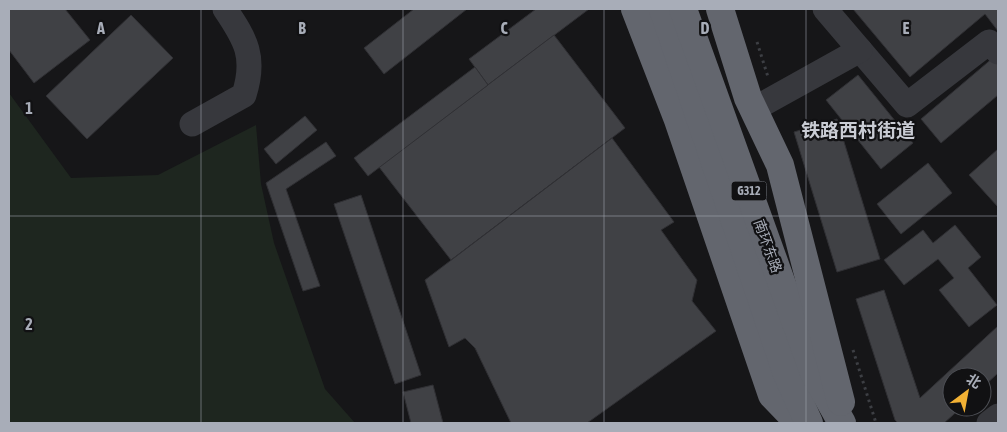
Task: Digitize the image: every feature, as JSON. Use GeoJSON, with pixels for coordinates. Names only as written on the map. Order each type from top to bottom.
{"type":"FeatureCollection","features":[{"type":"Feature","properties":{"kind":"highway"},"geometry":{"type":"LineString","coordinates":[[635,9],[678,120],[772,395],[799,423]]}},
{"type":"Feature","properties":{"kind":"highway","name":"南环东路"},"geometry":{"type":"LineString","coordinates":[[663,9],[787,374],[809,423]]}},
{"type":"Feature","properties":{"kind":"highway","name":"南环东路"},"geometry":{"type":"LineString","coordinates":[[683,9],[814,373],[842,423]]}},
{"type":"Feature","properties":{"kind":"highway"},"geometry":{"type":"LineString","coordinates":[[720,9],[754,109],[780,166],[846,423]]}},
{"type":"Feature","properties":{"kind":"street"},"geometry":{"type":"LineString","coordinates":[[192,124],[244,95],[250,74],[244,36],[225,9]]}},
{"type":"Feature","properties":{"kind":"street"},"geometry":{"type":"LineString","coordinates":[[825,9],[907,105],[989,42],[998,52]]}},
{"type":"Feature","properties":{"kind":"street"},"geometry":{"type":"LineString","coordinates":[[754,109],[860,50]]}},
{"type":"Feature","properties":{"kind":"street"},"geometry":{"type":"LineString","coordinates":[[989,423],[998,416]]}},
{"type":"Feature","properties":{"kind":"shaded area"},"geometry":{"type":"Polygon","coordinates":[[[9,93],[71,178],[158,175],[256,125],[261,184],[274,243],[325,389],[355,423],[9,423],[9,93]]]}},
{"type":"Feature","properties":{"kind":"building"},"geometry":{"type":"Polygon","coordinates":[[[9,9],[65,9],[90,40],[34,83],[9,50],[9,9]]]}},
{"type":"Feature","properties":{"kind":"building"},"geometry":{"type":"Polygon","coordinates":[[[414,9],[467,9],[384,74],[364,48],[414,9]]]}},
{"type":"Feature","properties":{"kind":"building"},"geometry":{"type":"Polygon","coordinates":[[[536,9],[589,9],[488,85],[469,59],[536,9]]]}},
{"type":"Feature","properties":{"kind":"building"},"geometry":{"type":"Polygon","coordinates":[[[853,9],[998,9],[998,31],[985,14],[910,77],[853,9]]]}},
{"type":"Feature","properties":{"kind":"building"},"geometry":{"type":"Polygon","coordinates":[[[131,15],[173,58],[87,139],[46,96],[131,15]]]}},
{"type":"Feature","properties":{"kind":"building"},"geometry":{"type":"Polygon","coordinates":[[[554,35],[625,128],[451,260],[379,167],[554,35]]]}},
{"type":"Feature","properties":{"kind":"building"},"geometry":{"type":"Polygon","coordinates":[[[994,57],[998,62],[998,95],[941,143],[921,119],[994,57]]]}},
{"type":"Feature","properties":{"kind":"building"},"geometry":{"type":"Polygon","coordinates":[[[475,67],[488,85],[368,176],[354,158],[475,67]]]}},
{"type":"Feature","properties":{"kind":"building"},"geometry":{"type":"Polygon","coordinates":[[[858,75],[913,143],[881,169],[826,100],[858,75]]]}},
{"type":"Feature","properties":{"kind":"building"},"geometry":{"type":"Polygon","coordinates":[[[305,116],[317,130],[276,164],[264,149],[305,116]]]}},
{"type":"Feature","properties":{"kind":"building"},"geometry":{"type":"Polygon","coordinates":[[[837,119],[880,259],[837,272],[794,132],[837,119]]]}},
{"type":"Feature","properties":{"kind":"building"},"geometry":{"type":"Polygon","coordinates":[[[612,138],[674,222],[661,230],[697,280],[692,301],[716,331],[587,423],[511,423],[475,348],[465,338],[449,347],[425,280],[612,138]]]}},
{"type":"Feature","properties":{"kind":"building"},"geometry":{"type":"Polygon","coordinates":[[[326,142],[336,156],[286,189],[320,286],[303,291],[266,183],[326,142]]]}},
{"type":"Feature","properties":{"kind":"building"},"geometry":{"type":"Polygon","coordinates":[[[998,149],[998,207],[969,175],[998,149]]]}},
{"type":"Feature","properties":{"kind":"building"},"geometry":{"type":"Polygon","coordinates":[[[928,163],[952,193],[901,234],[877,204],[928,163]]]}},
{"type":"Feature","properties":{"kind":"building"},"geometry":{"type":"Polygon","coordinates":[[[361,195],[421,375],[395,384],[334,204],[361,195]]]}},
{"type":"Feature","properties":{"kind":"building"},"geometry":{"type":"Polygon","coordinates":[[[955,225],[981,257],[968,268],[997,305],[969,327],[939,290],[954,278],[938,259],[904,285],[884,260],[923,230],[933,243],[955,225]]]}},
{"type":"Feature","properties":{"kind":"building"},"geometry":{"type":"Polygon","coordinates":[[[884,290],[920,398],[942,378],[942,417],[951,417],[944,423],[898,423],[895,420],[856,299],[884,290]]]}},
{"type":"Feature","properties":{"kind":"building"},"geometry":{"type":"Polygon","coordinates":[[[998,326],[998,373],[992,379],[992,367],[954,367],[998,326]]]}},
{"type":"Feature","properties":{"kind":"building"},"geometry":{"type":"Polygon","coordinates":[[[433,385],[443,423],[411,423],[403,392],[433,385]]]}},
{"type":"Feature","properties":{"kind":"district","name":"铁路西村街道"},"geometry":{"type":"Point","coordinates":[858,130]}}]}
